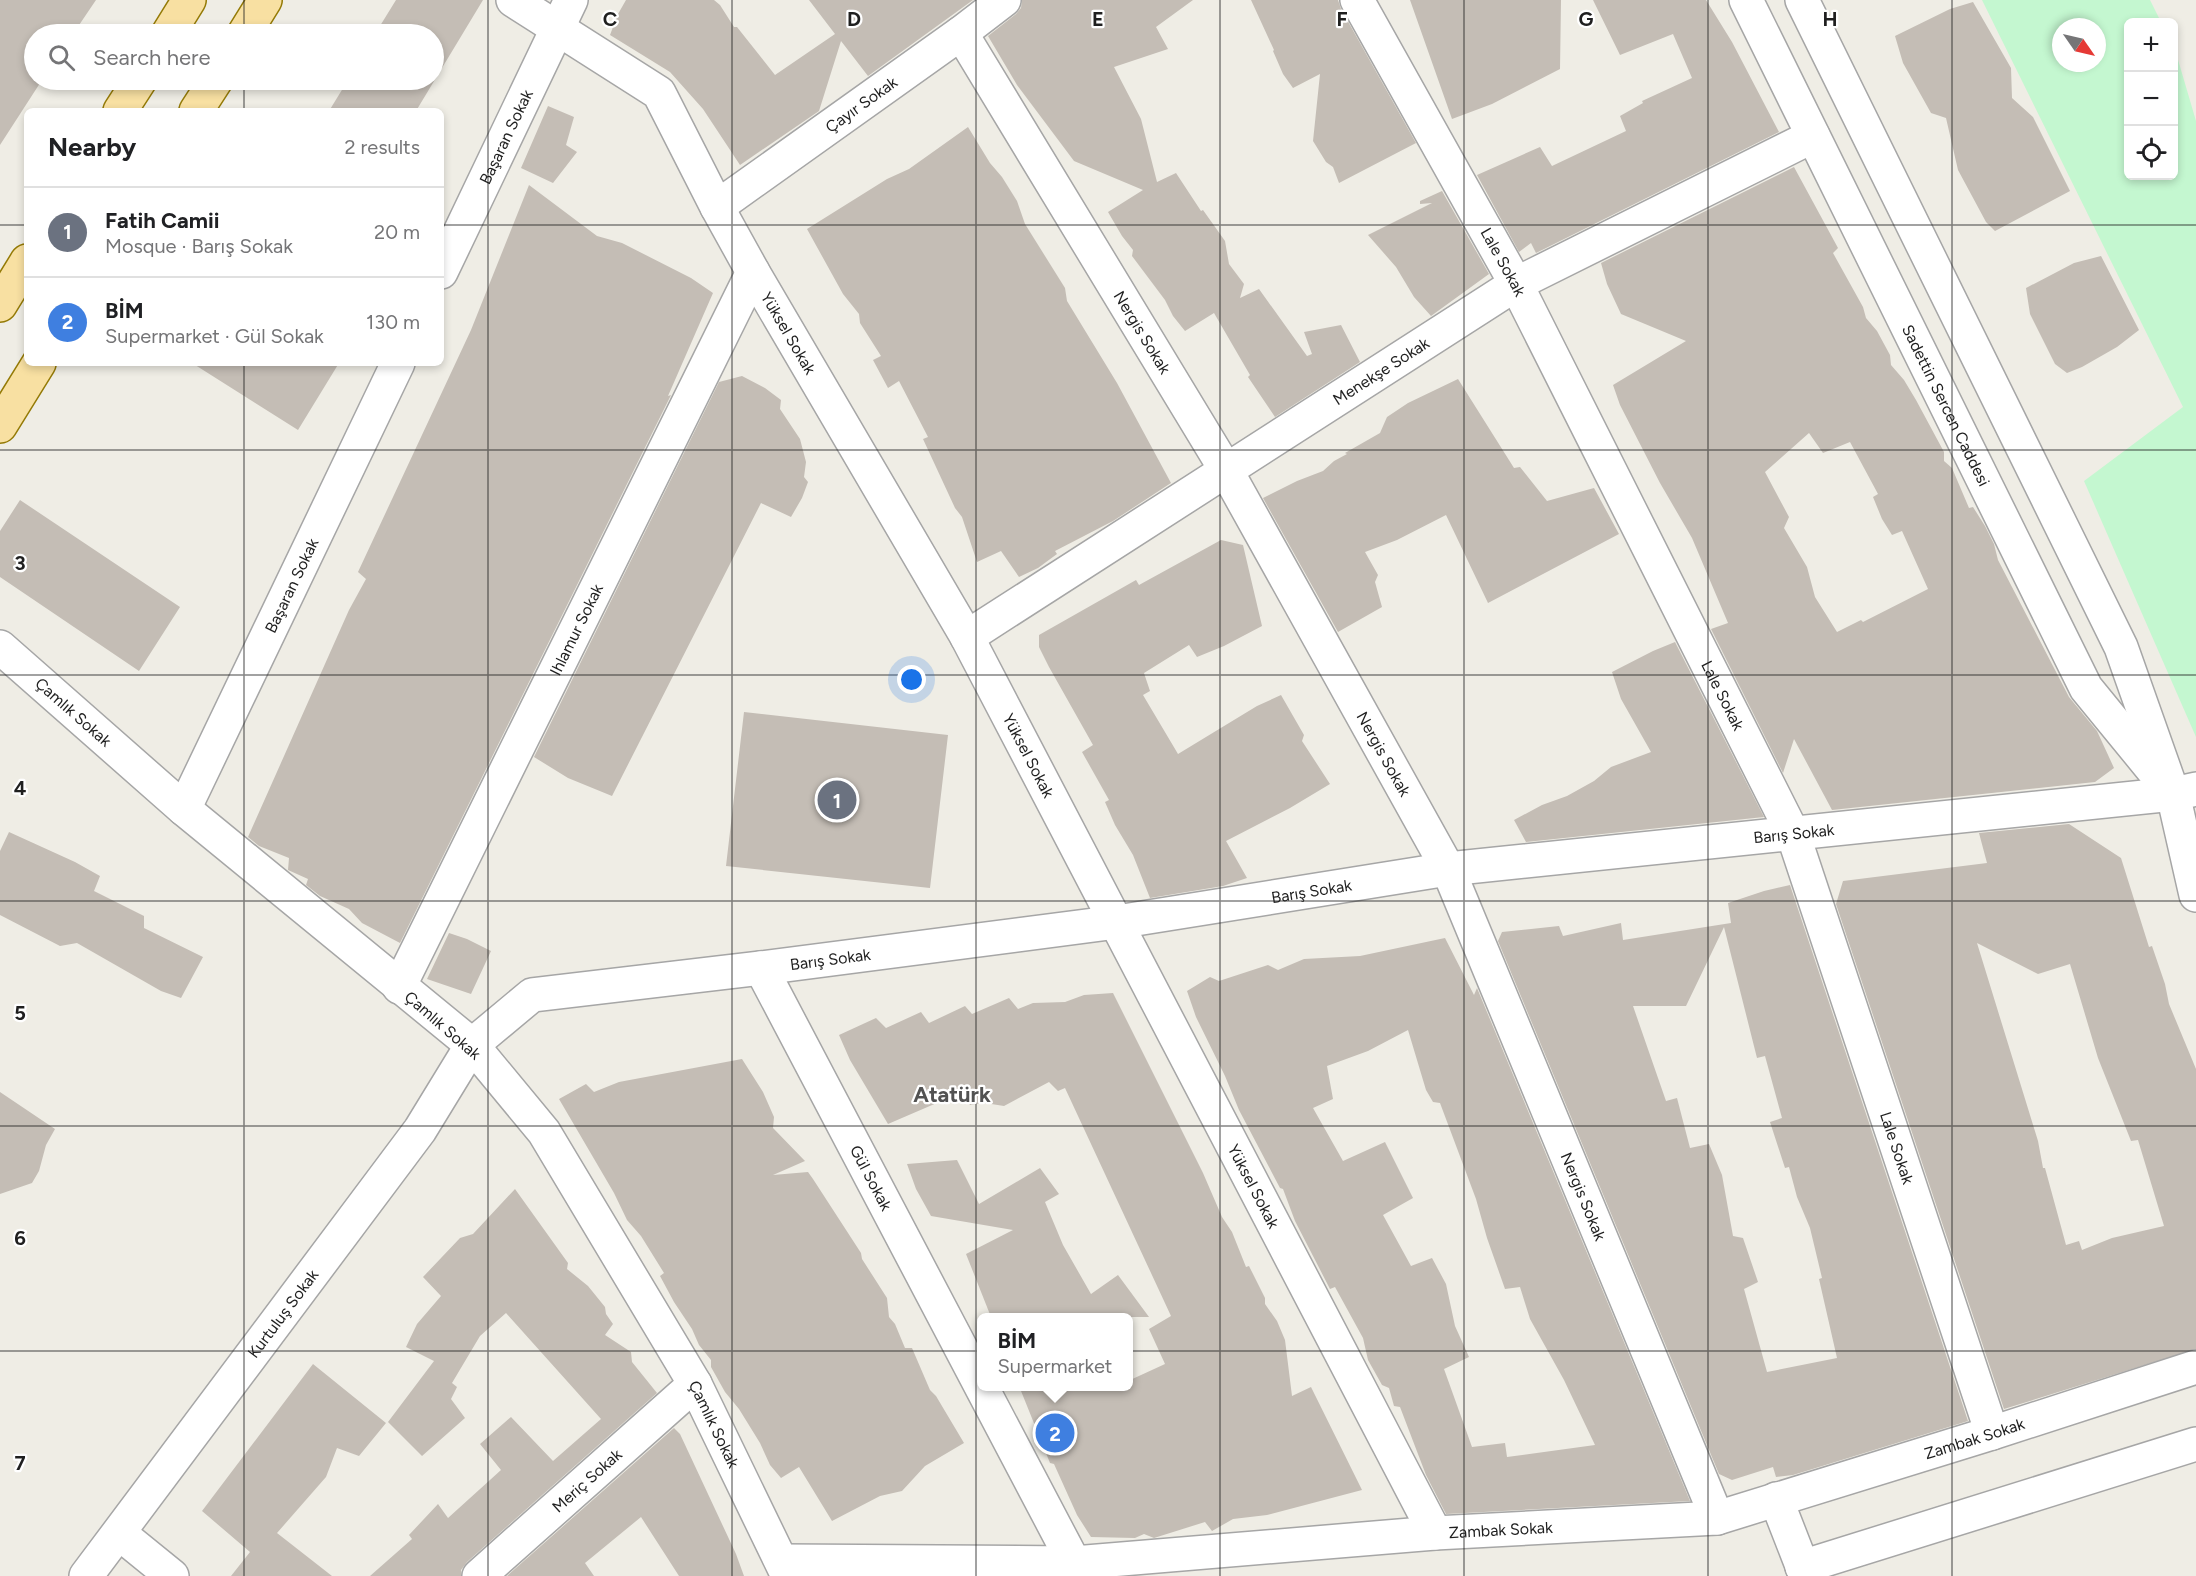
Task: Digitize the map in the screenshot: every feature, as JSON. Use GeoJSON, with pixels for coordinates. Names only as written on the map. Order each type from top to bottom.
{"type":"FeatureCollection","features":[{"type":"Feature","properties":{"kind":"main road"},"geometry":{"type":"LineString","coordinates":[[174,24],[189,0]]}},
{"type":"Feature","properties":{"kind":"main road"},"geometry":{"type":"LineString","coordinates":[[250,24],[265,0]]}},
{"type":"Feature","properties":{"kind":"main road"},"geometry":{"type":"LineString","coordinates":[[122,108],[134,90]]}},
{"type":"Feature","properties":{"kind":"main road"},"geometry":{"type":"LineString","coordinates":[[198,108],[210,90]]}},
{"type":"Feature","properties":{"kind":"main road"},"geometry":{"type":"LineString","coordinates":[[0,305],[24,266]]}},
{"type":"Feature","properties":{"kind":"main road"},"geometry":{"type":"LineString","coordinates":[[0,426],[37,366]]}},
{"type":"Feature","properties":{"kind":"street","name":"Yüksel Sokak"},"geometry":{"type":"LineString","coordinates":[[513,0],[565,14],[659,93],[753,272],[967,637],[1435,1533]]}},
{"type":"Feature","properties":{"kind":"street","name":"Çayır Sokak"},"geometry":{"type":"LineString","coordinates":[[717,207],[1004,0]]}},
{"type":"Feature","properties":{"kind":"street","name":"Lale Sokak"},"geometry":{"type":"LineString","coordinates":[[1357,0],[1516,284],[1793,834],[1992,1433]]}},
{"type":"Feature","properties":{"kind":"street","name":"Sadettin Sercen Caddesi"},"geometry":{"type":"LineString","coordinates":[[1746,0],[2086,688],[2184,792]]}},
{"type":"Feature","properties":{"kind":"street","name":"Sadettin Sercen Caddesi"},"geometry":{"type":"LineString","coordinates":[[1802,0],[2121,647],[2184,792],[2196,896]]}},
{"type":"Feature","properties":{"kind":"street","name":"Başaran Sokak"},"geometry":{"type":"LineString","coordinates":[[444,266],[565,14]]}},
{"type":"Feature","properties":{"kind":"street","name":"Nergis Sokak"},"geometry":{"type":"LineString","coordinates":[[961,33],[1226,470],[1448,869],[1717,1518]]}},
{"type":"Feature","properties":{"kind":"street","name":"Menekşe Sokak"},"geometry":{"type":"LineString","coordinates":[[967,637],[1516,284],[1813,135]]}},
{"type":"Feature","properties":{"kind":"street","name":"Ihlamur Sokak"},"geometry":{"type":"LineString","coordinates":[[399,987],[753,272]]}},
{"type":"Feature","properties":{"kind":"street","name":"Başaran Sokak"},"geometry":{"type":"LineString","coordinates":[[184,809],[397,366]]}},
{"type":"Feature","properties":{"kind":"street","name":"Çamlık Sokak"},"geometry":{"type":"LineString","coordinates":[[0,647],[184,809],[472,1045],[544,1132],[695,1384],[785,1569]]}},
{"type":"Feature","properties":{"kind":"street","name":"Barış Sokak"},"geometry":{"type":"LineString","coordinates":[[472,1045],[531,994],[761,968],[1117,922],[1448,869],[2184,792]]}},
{"type":"Feature","properties":{"kind":"street","name":"Gül Sokak"},"geometry":{"type":"LineString","coordinates":[[761,968],[977,1379]]}},
{"type":"Feature","properties":{"kind":"street","name":"Kurtuluş Sokak"},"geometry":{"type":"LineString","coordinates":[[86,1576],[420,1130],[472,1045]]}},
{"type":"Feature","properties":{"kind":"street","name":"Zambak Sokak"},"geometry":{"type":"LineString","coordinates":[[785,1569],[1074,1563],[1435,1533],[1717,1518],[2196,1367]]}},
{"type":"Feature","properties":{"kind":"street","name":"Meriç Sokak"},"geometry":{"type":"LineString","coordinates":[[479,1576],[695,1384]]}},
{"type":"Feature","properties":{"kind":"street","name":"Gül Sokak"},"geometry":{"type":"LineString","coordinates":[[984,1391],[1074,1563]]}},
{"type":"Feature","properties":{"kind":"street"},"geometry":{"type":"LineString","coordinates":[[1776,1499],[1804,1572],[2196,1444]]}},
{"type":"Feature","properties":{"kind":"street"},"geometry":{"type":"LineString","coordinates":[[119,1533],[172,1576]]}},
{"type":"Feature","properties":{"kind":"green space"},"geometry":{"type":"Polygon","coordinates":[[[1982,0],[2150,0],[2159,18],[2124,18],[2124,180],[2178,180],[2178,60],[2196,121],[2196,737],[2084,481],[2183,407],[1982,0]]]}},
{"type":"Feature","properties":{"kind":"building"},"geometry":{"type":"Polygon","coordinates":[[[0,0],[96,0],[80,24],[24,24],[24,90],[36,90],[0,145],[0,0]]]}},
{"type":"Feature","properties":{"kind":"building"},"geometry":{"type":"Polygon","coordinates":[[[396,0],[483,0],[444,65],[444,24],[381,24],[396,0]]]}},
{"type":"Feature","properties":{"kind":"building"},"geometry":{"type":"Polygon","coordinates":[[[626,0],[714,0],[775,75],[835,34],[809,0],[973,0],[868,76],[841,41],[819,111],[740,165],[703,109],[670,72],[610,35],[626,0]]]}},
{"type":"Feature","properties":{"kind":"building"},"geometry":{"type":"Polygon","coordinates":[[[1022,0],[1193,0],[1156,27],[1168,49],[1114,67],[1141,119],[1157,182],[1176,173],[1201,211],[1203,210],[1225,241],[1229,264],[1244,284],[1240,298],[1259,289],[1307,356],[1312,354],[1304,332],[1341,325],[1360,362],[1275,417],[1248,377],[1250,375],[1214,313],[1185,331],[1132,256],[1133,250],[1108,212],[1143,190],[1074,161],[1017,85],[988,36],[1016,14],[1021,8],[1022,0]]]}},
{"type":"Feature","properties":{"kind":"building"},"geometry":{"type":"Polygon","coordinates":[[[1251,0],[1338,0],[1416,143],[1339,183],[1333,167],[1326,162],[1313,141],[1320,74],[1293,88],[1283,74],[1251,0]]]}},
{"type":"Feature","properties":{"kind":"building"},"geometry":{"type":"Polygon","coordinates":[[[1410,0],[1561,0],[1560,69],[1492,104],[1452,119],[1410,0]]]}},
{"type":"Feature","properties":{"kind":"building"},"geometry":{"type":"Polygon","coordinates":[[[1593,0],[1706,0],[1732,42],[1779,132],[1536,253],[1531,243],[1519,252],[1477,175],[1540,147],[1552,166],[1626,131],[1620,116],[1643,103],[1642,101],[1692,78],[1673,34],[1620,55],[1593,0]]]}},
{"type":"Feature","properties":{"kind":"building"},"geometry":{"type":"Polygon","coordinates":[[[1973,2],[2011,68],[2012,98],[2033,117],[2070,191],[1995,231],[1986,222],[1958,170],[1946,118],[1931,113],[1903,63],[1895,36],[1950,9],[1973,2]]]}},
{"type":"Feature","properties":{"kind":"building"},"geometry":{"type":"Polygon","coordinates":[[[342,90],[429,90],[418,108],[331,108],[342,90]]]}},
{"type":"Feature","properties":{"kind":"building"},"geometry":{"type":"Polygon","coordinates":[[[548,106],[574,117],[566,145],[577,152],[553,183],[521,168],[548,106]]]}},
{"type":"Feature","properties":{"kind":"building"},"geometry":{"type":"Polygon","coordinates":[[[968,127],[1017,201],[1025,224],[1065,288],[1067,301],[1117,383],[1171,483],[1113,521],[1055,551],[1057,554],[1038,568],[1019,577],[1001,551],[977,562],[962,517],[955,508],[923,439],[928,437],[899,381],[888,388],[873,360],[881,356],[860,323],[859,314],[843,294],[807,229],[887,179],[909,169],[968,127]]]}},
{"type":"Feature","properties":{"kind":"building"},"geometry":{"type":"Polygon","coordinates":[[[1794,167],[1838,248],[1833,253],[1863,307],[1866,318],[1877,331],[1890,355],[1891,365],[1904,380],[1916,400],[1944,452],[1944,461],[1952,468],[1969,508],[1973,507],[1985,526],[1994,544],[1998,560],[2069,697],[2097,731],[2114,768],[2095,782],[1832,810],[1794,739],[1783,773],[1711,629],[1728,623],[1692,538],[1660,483],[1620,405],[1613,385],[1686,341],[1621,314],[1607,284],[1601,263],[1794,167]],[[1809,433],[1765,472],[1789,517],[1784,528],[1807,567],[1815,597],[1837,632],[1861,620],[1863,622],[1928,589],[1902,531],[1892,535],[1882,519],[1873,497],[1878,494],[1850,442],[1823,453],[1809,433]]]}},
{"type":"Feature","properties":{"kind":"building"},"geometry":{"type":"Polygon","coordinates":[[[529,185],[597,236],[622,243],[691,278],[713,293],[668,396],[671,395],[400,943],[362,923],[349,909],[320,896],[306,885],[308,879],[288,870],[289,858],[259,846],[248,837],[349,610],[366,579],[358,572],[471,330],[529,185]]]}},
{"type":"Feature","properties":{"kind":"building"},"geometry":{"type":"Polygon","coordinates":[[[1442,191],[1489,274],[1431,316],[1414,297],[1396,267],[1368,235],[1432,203],[1420,204],[1420,201],[1442,191]]]}},
{"type":"Feature","properties":{"kind":"building"},"geometry":{"type":"Polygon","coordinates":[[[2101,256],[2139,330],[2117,347],[2067,373],[2055,364],[2030,314],[2026,288],[2074,263],[2101,256]]]}},
{"type":"Feature","properties":{"kind":"building"},"geometry":{"type":"Polygon","coordinates":[[[197,366],[337,366],[298,430],[197,366]]]}},
{"type":"Feature","properties":{"kind":"building"},"geometry":{"type":"Polygon","coordinates":[[[742,376],[765,388],[781,400],[780,409],[800,439],[806,462],[804,477],[808,482],[791,517],[761,503],[612,796],[568,778],[534,757],[719,382],[742,376]]]}},
{"type":"Feature","properties":{"kind":"building"},"geometry":{"type":"Polygon","coordinates":[[[1458,379],[1514,468],[1520,467],[1547,501],[1594,488],[1619,534],[1488,603],[1446,515],[1397,540],[1365,552],[1378,575],[1375,582],[1382,607],[1338,632],[1263,498],[1323,471],[1334,461],[1347,454],[1345,453],[1380,433],[1387,417],[1408,403],[1458,379]]]}},
{"type":"Feature","properties":{"kind":"building"},"geometry":{"type":"Polygon","coordinates":[[[20,500],[180,607],[139,671],[0,577],[0,531],[20,500]]]}},
{"type":"Feature","properties":{"kind":"building"},"geometry":{"type":"Polygon","coordinates":[[[1221,540],[1243,545],[1262,626],[1197,657],[1189,645],[1144,673],[1150,691],[1143,695],[1178,754],[1257,706],[1281,695],[1304,735],[1302,741],[1330,784],[1290,808],[1226,841],[1247,878],[1223,886],[1150,898],[1133,855],[1115,825],[1105,802],[1109,800],[1082,752],[1093,745],[1039,647],[1039,635],[1136,580],[1139,585],[1221,540]]]}},
{"type":"Feature","properties":{"kind":"building"},"geometry":{"type":"Polygon","coordinates":[[[1675,642],[1764,817],[1526,842],[1514,820],[1542,805],[1567,796],[1594,781],[1611,767],[1651,752],[1621,699],[1612,672],[1675,642]]]}},
{"type":"Feature","properties":{"kind":"building"},"geometry":{"type":"Polygon","coordinates":[[[744,712],[948,735],[930,888],[726,866],[744,712]]]}},
{"type":"Feature","properties":{"kind":"building"},"geometry":{"type":"Polygon","coordinates":[[[2069,824],[2121,858],[2149,947],[2152,946],[2165,984],[2169,1004],[2196,1069],[2196,1349],[2004,1409],[1836,904],[1843,881],[1987,863],[1979,833],[2069,824]],[[1977,943],[2038,1141],[2043,1168],[2045,1168],[2066,1245],[2079,1241],[2082,1250],[2112,1238],[2164,1226],[2138,1140],[2131,1141],[2098,1058],[2070,964],[2038,974],[1977,943]]]}},
{"type":"Feature","properties":{"kind":"building"},"geometry":{"type":"Polygon","coordinates":[[[9,832],[100,876],[94,891],[144,916],[144,928],[203,957],[181,998],[161,991],[77,943],[60,946],[0,915],[0,851],[9,832]]]}},
{"type":"Feature","properties":{"kind":"building"},"geometry":{"type":"Polygon","coordinates":[[[1790,885],[1968,1421],[1793,1475],[1776,1477],[1773,1467],[1732,1480],[1719,1474],[1498,941],[1502,932],[1559,926],[1563,936],[1621,923],[1623,940],[1731,923],[1728,903],[1790,885]],[[1724,927],[1686,1006],[1633,1006],[1666,1101],[1677,1098],[1690,1148],[1709,1144],[1722,1175],[1733,1236],[1743,1238],[1758,1282],[1744,1289],[1767,1372],[1837,1358],[1810,1228],[1797,1197],[1789,1167],[1785,1168],[1770,1122],[1782,1118],[1765,1056],[1757,1058],[1724,927]]]}},
{"type":"Feature","properties":{"kind":"building"},"geometry":{"type":"Polygon","coordinates":[[[449,933],[491,951],[471,994],[427,979],[449,933]]]}},
{"type":"Feature","properties":{"kind":"building"},"geometry":{"type":"Polygon","coordinates":[[[1445,938],[1474,995],[1477,988],[1690,1501],[1446,1514],[1426,1475],[1400,1407],[1394,1406],[1389,1388],[1382,1385],[1368,1360],[1363,1338],[1335,1287],[1330,1289],[1295,1221],[1283,1189],[1280,1188],[1239,1110],[1196,1017],[1187,991],[1210,977],[1219,981],[1268,965],[1278,970],[1304,959],[1360,956],[1445,938]],[[1408,1030],[1368,1051],[1327,1066],[1333,1099],[1313,1108],[1343,1161],[1385,1142],[1413,1198],[1383,1215],[1411,1266],[1432,1258],[1446,1284],[1455,1326],[1469,1357],[1444,1369],[1472,1447],[1505,1443],[1507,1457],[1595,1445],[1564,1380],[1530,1319],[1520,1287],[1505,1289],[1476,1199],[1440,1103],[1433,1102],[1426,1090],[1408,1030]]]}},
{"type":"Feature","properties":{"kind":"building"},"geometry":{"type":"Polygon","coordinates":[[[1113,993],[1203,1173],[1222,1217],[1232,1232],[1246,1267],[1249,1266],[1265,1298],[1265,1304],[1277,1321],[1285,1340],[1292,1396],[1311,1387],[1362,1490],[1267,1515],[1233,1519],[1212,1531],[1205,1522],[1154,1538],[1144,1534],[1135,1538],[1091,1537],[1077,1515],[1054,1464],[1050,1463],[1021,1391],[1133,1391],[1133,1379],[1165,1364],[1149,1329],[1171,1316],[1065,1088],[1058,1091],[1049,1082],[1004,1106],[985,1103],[970,1105],[960,1093],[888,1124],[850,1060],[839,1035],[876,1018],[886,1028],[921,1012],[929,1023],[965,1006],[972,1014],[1009,998],[1018,1009],[1033,1003],[1065,1002],[1084,995],[1113,993]]]}},
{"type":"Feature","properties":{"kind":"building"},"geometry":{"type":"Polygon","coordinates":[[[742,1059],[763,1092],[774,1117],[773,1128],[805,1161],[773,1175],[808,1172],[813,1179],[887,1298],[889,1317],[895,1324],[905,1348],[912,1348],[930,1390],[936,1396],[964,1443],[925,1466],[902,1491],[880,1496],[832,1521],[799,1467],[781,1478],[770,1465],[760,1443],[739,1409],[725,1392],[711,1367],[711,1360],[699,1345],[692,1329],[674,1302],[660,1276],[664,1273],[641,1236],[627,1220],[614,1193],[559,1099],[586,1084],[594,1092],[619,1082],[742,1059]]]}},
{"type":"Feature","properties":{"kind":"building"},"geometry":{"type":"Polygon","coordinates":[[[0,1092],[55,1129],[46,1145],[39,1171],[32,1183],[0,1194],[0,1092]]]}},
{"type":"Feature","properties":{"kind":"building"},"geometry":{"type":"Polygon","coordinates":[[[957,1160],[979,1204],[1040,1168],[1059,1194],[1045,1202],[1063,1245],[1091,1294],[1118,1275],[1149,1317],[1133,1317],[1133,1313],[989,1313],[966,1254],[1013,1230],[931,1216],[916,1189],[907,1164],[957,1160]]]}},
{"type":"Feature","properties":{"kind":"building"},"geometry":{"type":"Polygon","coordinates":[[[515,1189],[568,1263],[567,1269],[588,1286],[605,1307],[606,1314],[613,1324],[605,1335],[631,1352],[632,1362],[657,1393],[467,1562],[461,1570],[461,1576],[370,1576],[412,1539],[409,1535],[438,1504],[448,1518],[501,1470],[480,1444],[511,1417],[553,1461],[601,1419],[506,1313],[480,1336],[452,1383],[457,1387],[451,1399],[465,1418],[422,1456],[388,1422],[434,1361],[406,1347],[417,1324],[441,1296],[423,1277],[460,1238],[473,1234],[515,1189]]]}},
{"type":"Feature","properties":{"kind":"building"},"geometry":{"type":"Polygon","coordinates":[[[313,1364],[386,1423],[359,1456],[337,1448],[326,1477],[277,1533],[332,1576],[231,1576],[250,1552],[202,1511],[313,1364]]]}},
{"type":"Feature","properties":{"kind":"building"},"geometry":{"type":"Polygon","coordinates":[[[674,1428],[680,1434],[744,1576],[679,1576],[641,1517],[585,1563],[594,1576],[507,1576],[674,1428]]]}},
{"type":"Feature","properties":{"kind":"place","name":"Fatih Camii"},"geometry":{"type":"Point","coordinates":[837,800]}},
{"type":"Feature","properties":{"kind":"place","name":"BİM"},"geometry":{"type":"Point","coordinates":[1055,1433]}},
{"type":"Feature","properties":{"kind":"district","name":"Atatürk"},"geometry":{"type":"Point","coordinates":[952,1094]}}]}
